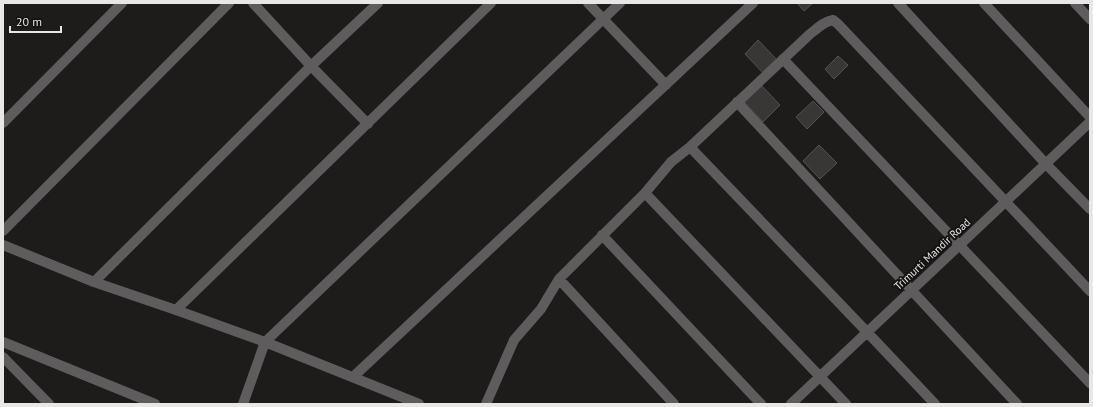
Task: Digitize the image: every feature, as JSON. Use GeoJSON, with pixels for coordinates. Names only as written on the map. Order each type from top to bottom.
{"type":"FeatureCollection","features":[{"type":"Feature","properties":{"kind":"street"},"geometry":{"type":"LineString","coordinates":[[3,123],[122,3]]}},
{"type":"Feature","properties":{"kind":"street"},"geometry":{"type":"LineString","coordinates":[[3,232],[229,3]]}},
{"type":"Feature","properties":{"kind":"street"},"geometry":{"type":"LineString","coordinates":[[253,3],[311,66],[368,124]]}},
{"type":"Feature","properties":{"kind":"street"},"geometry":{"type":"LineString","coordinates":[[94,282],[311,66],[378,3]]}},
{"type":"Feature","properties":{"kind":"street"},"geometry":{"type":"LineString","coordinates":[[176,310],[491,3]]}},
{"type":"Feature","properties":{"kind":"street"},"geometry":{"type":"LineString","coordinates":[[588,3],[666,85]]}},
{"type":"Feature","properties":{"kind":"street"},"geometry":{"type":"LineString","coordinates":[[242,404],[265,342],[620,3]]}},
{"type":"Feature","properties":{"kind":"street"},"geometry":{"type":"LineString","coordinates":[[353,377],[753,3]]}},
{"type":"Feature","properties":{"kind":"street"},"geometry":{"type":"LineString","coordinates":[[898,3],[1046,164],[1090,209]]}},
{"type":"Feature","properties":{"kind":"street"},"geometry":{"type":"LineString","coordinates":[[984,3],[1090,117]]}},
{"type":"Feature","properties":{"kind":"street"},"geometry":{"type":"LineString","coordinates":[[1074,3],[1090,20]]}},
{"type":"Feature","properties":{"kind":"street"},"geometry":{"type":"LineString","coordinates":[[486,404],[514,340],[541,309],[559,279],[646,193],[671,162],[690,147],[783,59],[825,22],[833,20],[888,76],[930,123],[1006,201],[1090,291]]}},
{"type":"Feature","properties":{"kind":"street"},"geometry":{"type":"LineString","coordinates":[[783,59],[1090,383]]}},
{"type":"Feature","properties":{"kind":"street"},"geometry":{"type":"LineString","coordinates":[[737,102],[1017,404]]}},
{"type":"Feature","properties":{"kind":"street","name":"Trimurti Mandir Road"},"geometry":{"type":"LineString","coordinates":[[791,404],[1090,122]]}},
{"type":"Feature","properties":{"kind":"street"},"geometry":{"type":"LineString","coordinates":[[690,147],[935,404]]}},
{"type":"Feature","properties":{"kind":"street"},"geometry":{"type":"LineString","coordinates":[[646,193],[846,404]]}},
{"type":"Feature","properties":{"kind":"street"},"geometry":{"type":"LineString","coordinates":[[602,235],[761,404]]}},
{"type":"Feature","properties":{"kind":"street"},"geometry":{"type":"LineString","coordinates":[[3,245],[94,282],[265,342],[419,404]]}},
{"type":"Feature","properties":{"kind":"street"},"geometry":{"type":"LineString","coordinates":[[559,279],[674,404]]}},
{"type":"Feature","properties":{"kind":"street"},"geometry":{"type":"LineString","coordinates":[[3,342],[155,404]]}},
{"type":"Feature","properties":{"kind":"street"},"geometry":{"type":"LineString","coordinates":[[3,357],[49,404]]}},
{"type":"Feature","properties":{"kind":"building"},"geometry":{"type":"Polygon","coordinates":[[[797,3],[813,3],[804,11],[797,3]]]}},
{"type":"Feature","properties":{"kind":"building"},"geometry":{"type":"Polygon","coordinates":[[[758,40],[779,62],[765,75],[745,54],[758,40]]]}},
{"type":"Feature","properties":{"kind":"building"},"geometry":{"type":"Polygon","coordinates":[[[838,56],[848,65],[834,79],[825,69],[838,56]]]}},
{"type":"Feature","properties":{"kind":"building"},"geometry":{"type":"Polygon","coordinates":[[[761,85],[780,105],[763,122],[743,101],[761,85]]]}},
{"type":"Feature","properties":{"kind":"building"},"geometry":{"type":"Polygon","coordinates":[[[813,101],[824,112],[807,129],[796,117],[813,101]]]}},
{"type":"Feature","properties":{"kind":"building"},"geometry":{"type":"Polygon","coordinates":[[[819,145],[837,163],[820,179],[803,161],[819,145]]]}}]}
